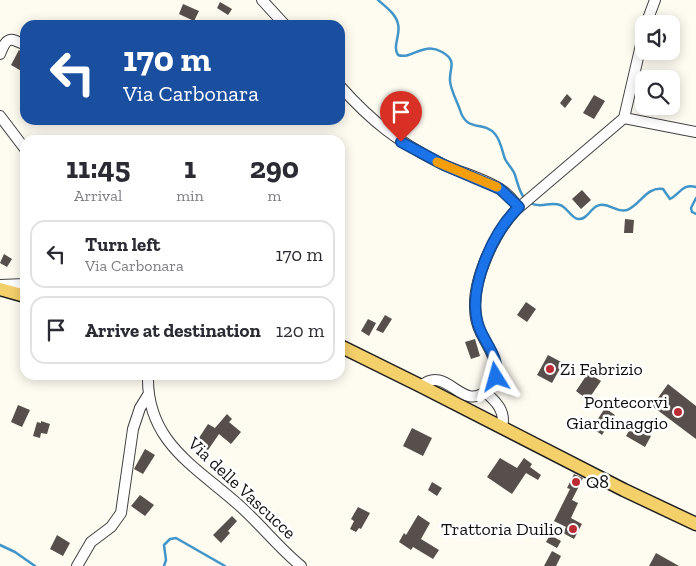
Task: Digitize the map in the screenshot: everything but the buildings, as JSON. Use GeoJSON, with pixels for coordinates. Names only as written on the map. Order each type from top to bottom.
{"type":"FeatureCollection","features":[{"type":"Feature","properties":{"kind":"main road"},"geometry":{"type":"LineString","coordinates":[[0,287],[20,294]]}},
{"type":"Feature","properties":{"kind":"main road"},"geometry":{"type":"LineString","coordinates":[[345,348],[624,490],[696,524]]}},
{"type":"Feature","properties":{"kind":"street"},"geometry":{"type":"LineString","coordinates":[[262,0],[280,20]]}},
{"type":"Feature","properties":{"kind":"street"},"geometry":{"type":"LineString","coordinates":[[649,15],[655,0]]}},
{"type":"Feature","properties":{"kind":"street"},"geometry":{"type":"LineString","coordinates":[[0,54],[5,42],[9,39],[20,42]]}},
{"type":"Feature","properties":{"kind":"street"},"geometry":{"type":"LineString","coordinates":[[421,386],[428,381],[436,379],[444,381],[466,396],[476,396],[485,392],[494,380],[496,364],[477,322],[475,304],[476,290],[483,268],[496,239],[507,221],[520,206],[624,118],[637,60]]}},
{"type":"Feature","properties":{"kind":"street"},"geometry":{"type":"LineString","coordinates":[[345,91],[363,111],[397,139],[444,165],[500,189],[520,206]]}},
{"type":"Feature","properties":{"kind":"street"},"geometry":{"type":"LineString","coordinates":[[0,116],[20,142]]}},
{"type":"Feature","properties":{"kind":"street"},"geometry":{"type":"LineString","coordinates":[[624,118],[696,132]]}},
{"type":"Feature","properties":{"kind":"street"},"geometry":{"type":"LineString","coordinates":[[0,287],[20,285]]}},
{"type":"Feature","properties":{"kind":"street","name":"Via delle Vascucce"},"geometry":{"type":"LineString","coordinates":[[148,380],[148,395],[156,420],[182,457],[195,470],[243,508],[301,566]]}},
{"type":"Feature","properties":{"kind":"street"},"geometry":{"type":"LineString","coordinates":[[485,392],[501,409],[504,417],[502,428]]}},
{"type":"Feature","properties":{"kind":"street"},"geometry":{"type":"LineString","coordinates":[[76,566],[89,545],[95,538],[111,528],[121,513],[134,429],[140,408],[148,395]]}},
{"type":"Feature","properties":{"kind":"waterway"},"geometry":{"type":"LineString","coordinates":[[378,0],[397,20],[399,28],[396,52],[398,55],[408,55],[423,49],[435,49],[447,55],[450,59],[452,65],[451,85],[463,117],[471,124],[490,130],[495,134],[525,199]]}},
{"type":"Feature","properties":{"kind":"waterway"},"geometry":{"type":"LineString","coordinates":[[530,203],[534,205],[560,205],[571,215],[581,219],[600,205],[607,205],[623,211],[632,208],[652,190],[663,189],[670,199],[688,186],[696,187]]}},
{"type":"Feature","properties":{"kind":"waterway"},"geometry":{"type":"LineString","coordinates":[[696,198],[691,208],[692,212],[696,214]]}},
{"type":"Feature","properties":{"kind":"waterway"},"geometry":{"type":"LineString","coordinates":[[164,566],[166,560],[164,545],[170,539],[176,538],[225,566]]}},
{"type":"Feature","properties":{"kind":"waterway"},"geometry":{"type":"LineString","coordinates":[[0,545],[15,552],[35,566]]}},
{"type":"Feature","properties":{"kind":"slow traffic"},"geometry":{"type":"LineString","coordinates":[[437,162],[497,187]]}},
{"type":"Feature","properties":{"kind":"place","name":"Zi Fabrizio"},"geometry":{"type":"Point","coordinates":[550,369]}},
{"type":"Feature","properties":{"kind":"place","name":"Pontecorvi Giardinaggio"},"geometry":{"type":"Point","coordinates":[678,412]}},
{"type":"Feature","properties":{"kind":"place","name":"Q8"},"geometry":{"type":"Point","coordinates":[576,482]}},
{"type":"Feature","properties":{"kind":"place","name":"Trattoria Duilio"},"geometry":{"type":"Point","coordinates":[573,529]}},
{"type":"Feature","properties":{"kind":"route"},"geometry":{"type":"LineString","coordinates":[[401,142],[444,165],[491,184],[507,194],[519,207],[507,221],[491,249],[480,276],[476,294],[476,319],[496,362],[496,377]]}}]}
